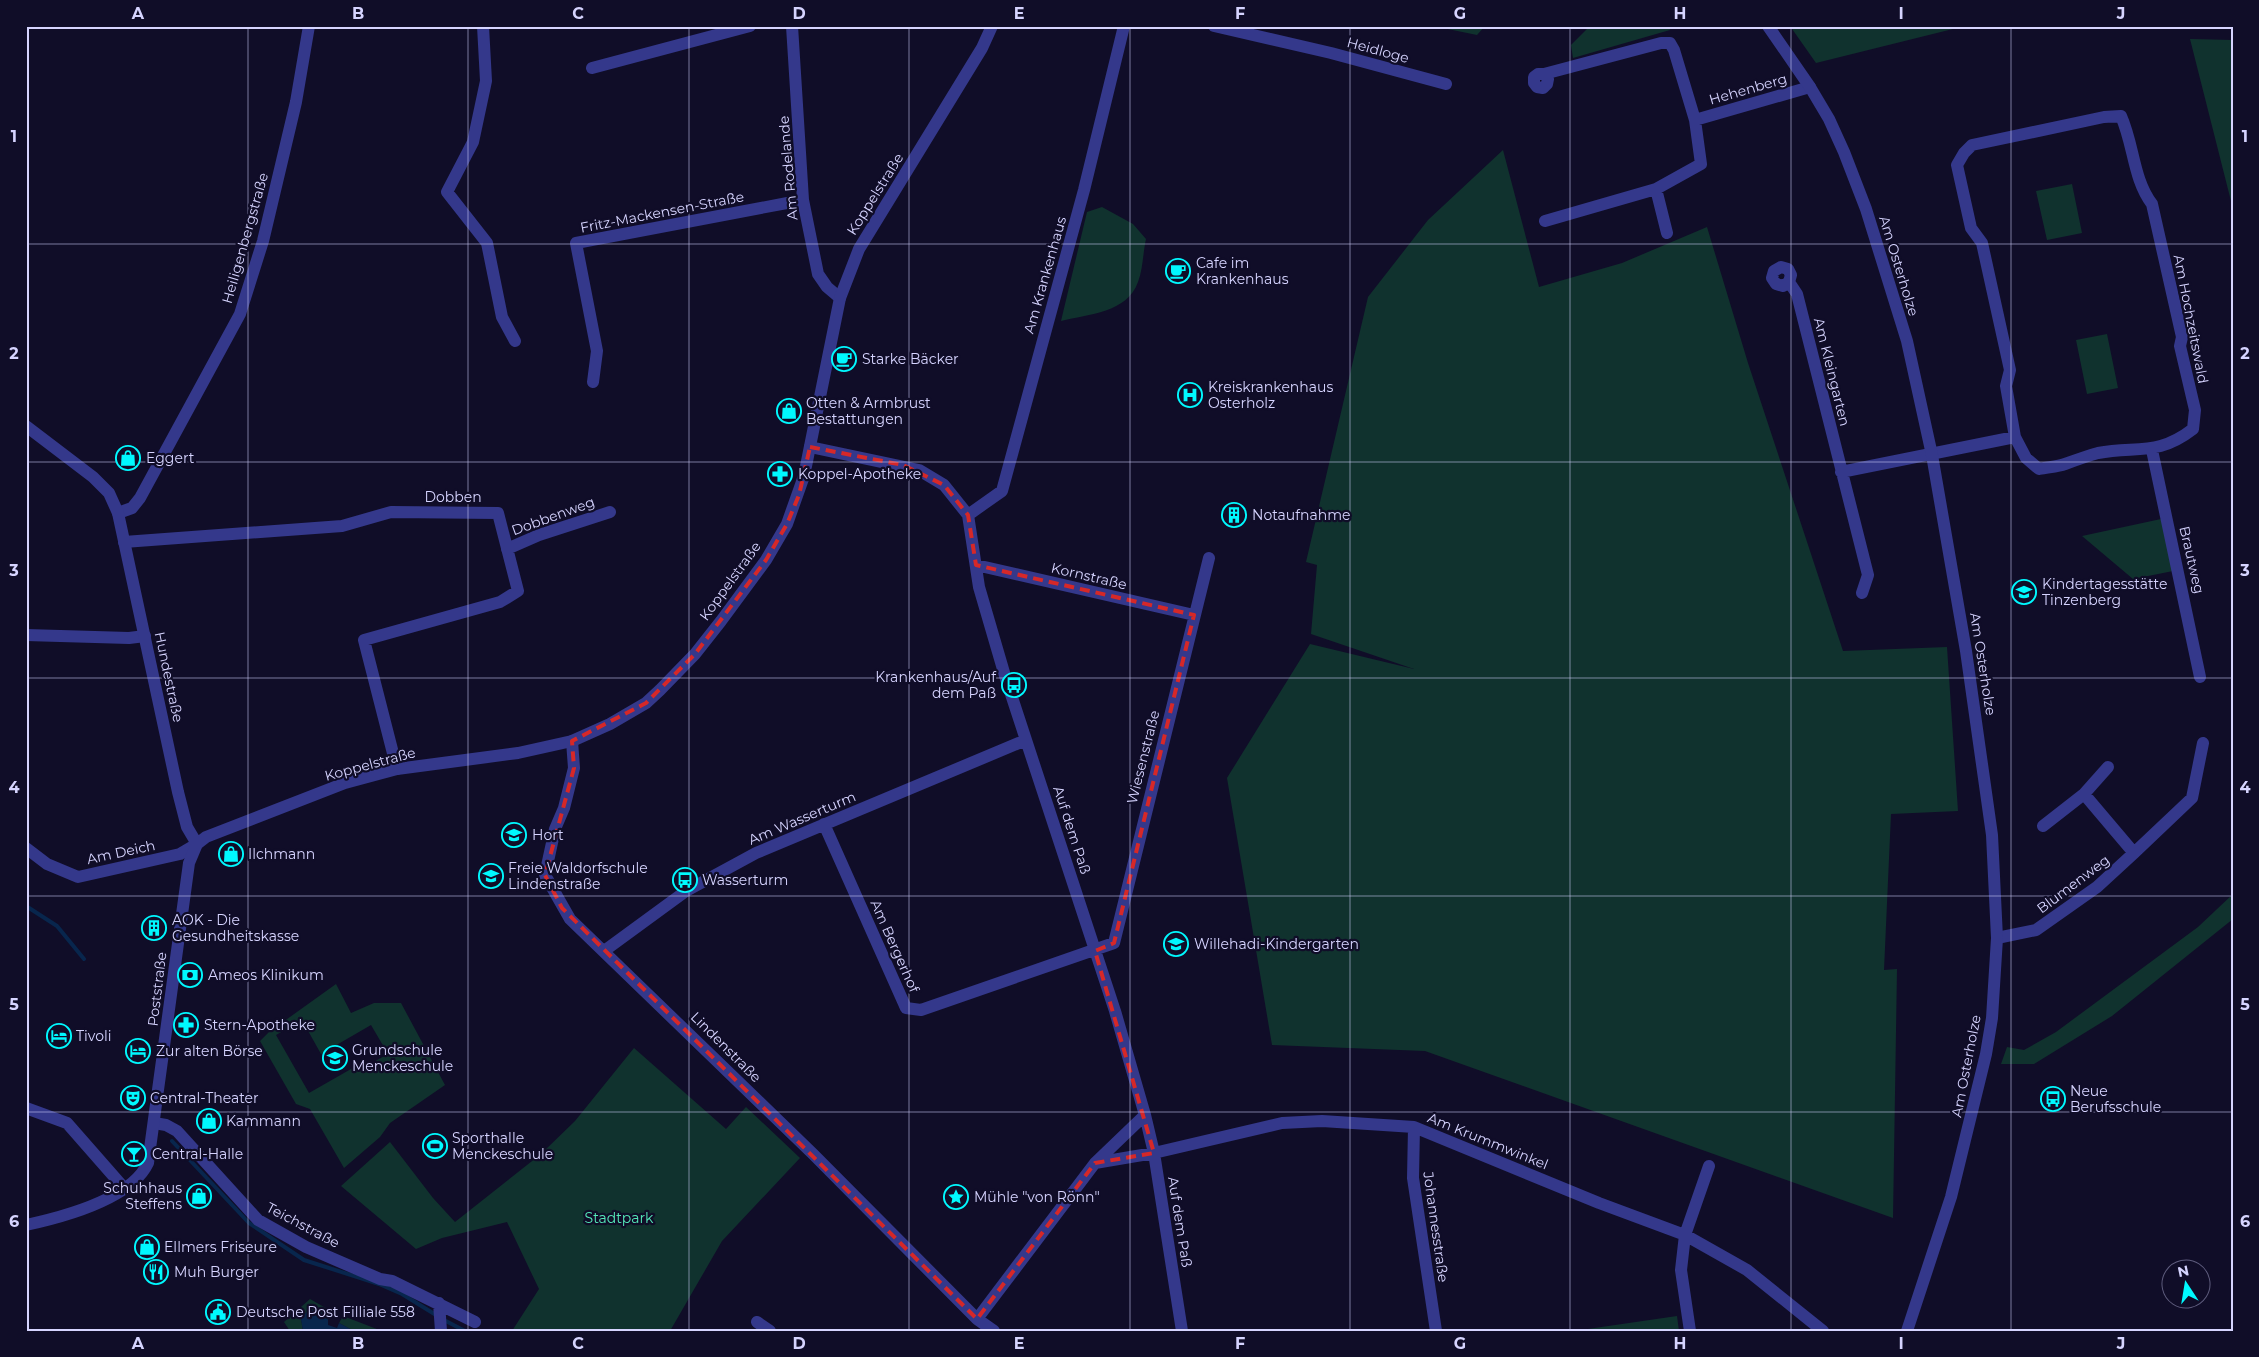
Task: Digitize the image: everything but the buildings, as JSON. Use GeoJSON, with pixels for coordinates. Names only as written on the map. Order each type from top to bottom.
{"type":"FeatureCollection","features":[{"type":"Feature","properties":{"kind":"street","name":"Heiligenbergstraße"},"geometry":{"type":"LineString","coordinates":[[118,513],[132,508],[140,498],[240,314],[263,241],[296,102],[309,26]]}},
{"type":"Feature","properties":{"kind":"street"},"geometry":{"type":"LineString","coordinates":[[482,26],[486,81],[473,142],[447,192],[487,243],[502,317],[515,341]]}},
{"type":"Feature","properties":{"kind":"street"},"geometry":{"type":"LineString","coordinates":[[592,68],[750,26]]}},
{"type":"Feature","properties":{"kind":"street","name":"Am Rodelande"},"geometry":{"type":"LineString","coordinates":[[792,26],[803,200],[818,274],[826,287],[840,298]]}},
{"type":"Feature","properties":{"kind":"street","name":"Koppelstraße"},"geometry":{"type":"LineString","coordinates":[[197,844],[206,837],[345,783],[397,769],[518,753],[572,741],[610,724],[646,703],[695,654],[766,560],[787,524],[799,495],[840,298],[859,248],[970,68],[992,26]]}},
{"type":"Feature","properties":{"kind":"street","name":"Am Krankenhaus"},"geometry":{"type":"LineString","coordinates":[[968,515],[1002,491],[1084,190],[1124,26]]}},
{"type":"Feature","properties":{"kind":"street","name":"Heidloge"},"geometry":{"type":"LineString","coordinates":[[1214,26],[1331,53],[1446,84]]}},
{"type":"Feature","properties":{"kind":"street","name":"Am Osterholze"},"geometry":{"type":"LineString","coordinates":[[1768,26],[1810,87],[1833,127],[1866,209],[1907,341],[1932,455],[1966,651],[1991,825],[1997,938],[1992,1018],[1970,1128],[1951,1197],[1907,1331]]}},
{"type":"Feature","properties":{"kind":"street","name":"Hehenberg"},"geometry":{"type":"LineString","coordinates":[[1544,74],[1661,43],[1670,43],[1674,50],[1695,120],[1701,164],[1656,189],[1545,221]]}},
{"type":"Feature","properties":{"kind":"street","name":"Hehenberg"},"geometry":{"type":"LineString","coordinates":[[1695,120],[1810,87]]}},
{"type":"Feature","properties":{"kind":"street","name":"Am Hochzeitswald"},"geometry":{"type":"LineString","coordinates":[[2120,116],[2126,127],[2142,191],[2152,204],[2182,336],[2180,346],[2195,410],[2193,429],[2177,442],[2152,450],[2099,453],[2065,464],[2039,469],[2026,458],[2015,437],[2006,386],[2010,370],[1982,242],[1971,228],[1957,165],[1964,152],[1972,145],[2104,117],[2120,116]]}},
{"type":"Feature","properties":{"kind":"street"},"geometry":{"type":"LineString","coordinates":[[1656,189],[1666,233]]}},
{"type":"Feature","properties":{"kind":"street","name":"Fritz-Mackensen-Straße"},"geometry":{"type":"LineString","coordinates":[[593,382],[597,351],[576,243],[803,200]]}},
{"type":"Feature","properties":{"kind":"street","name":"Am Kleingarten"},"geometry":{"type":"LineString","coordinates":[[1789,282],[1797,294],[1868,575],[1862,593]]}},
{"type":"Feature","properties":{"kind":"street","name":"Hundestraße"},"geometry":{"type":"LineString","coordinates":[[26,426],[93,477],[109,493],[118,513],[178,792],[187,827],[197,844]]}},
{"type":"Feature","properties":{"kind":"street"},"geometry":{"type":"LineString","coordinates":[[1842,472],[2015,437]]}},
{"type":"Feature","properties":{"kind":"street","name":"Auf dem Paß"},"geometry":{"type":"LineString","coordinates":[[810,447],[919,470],[944,485],[968,515],[979,587],[1146,1115],[1154,1153],[1182,1331]]}},
{"type":"Feature","properties":{"kind":"street","name":"Brautweg"},"geometry":{"type":"LineString","coordinates":[[2152,450],[2200,677]]}},
{"type":"Feature","properties":{"kind":"street","name":"Dobben"},"geometry":{"type":"LineString","coordinates":[[124,542],[342,526],[391,512],[498,513],[518,591],[500,602],[364,640],[397,769]]}},
{"type":"Feature","properties":{"kind":"street","name":"Dobbenweg"},"geometry":{"type":"LineString","coordinates":[[507,549],[539,535],[610,512]]}},
{"type":"Feature","properties":{"kind":"street","name":"Wiesenstraße"},"geometry":{"type":"LineString","coordinates":[[1095,951],[1114,943],[1209,558]]}},
{"type":"Feature","properties":{"kind":"street","name":"Kornstraße"},"geometry":{"type":"LineString","coordinates":[[976,565],[1194,615]]}},
{"type":"Feature","properties":{"kind":"street"},"geometry":{"type":"LineString","coordinates":[[26,635],[129,638],[145,636]]}},
{"type":"Feature","properties":{"kind":"street","name":"Am Wasserturm"},"geometry":{"type":"LineString","coordinates":[[604,951],[686,891],[756,853],[1026,740]]}},
{"type":"Feature","properties":{"kind":"street","name":"Lindenstraße"},"geometry":{"type":"LineString","coordinates":[[572,741],[574,768],[564,808],[555,829],[545,875],[570,919],[813,1154],[978,1325],[994,1331]]}},
{"type":"Feature","properties":{"kind":"street","name":"Blumenweg"},"geometry":{"type":"LineString","coordinates":[[1997,938],[2036,930],[2097,887],[2192,798],[2202,743]]}},
{"type":"Feature","properties":{"kind":"street"},"geometry":{"type":"LineString","coordinates":[[2043,826],[2084,794],[2108,767]]}},
{"type":"Feature","properties":{"kind":"street"},"geometry":{"type":"LineString","coordinates":[[2084,794],[2134,853]]}},
{"type":"Feature","properties":{"kind":"street","name":"Am Bergerhof"},"geometry":{"type":"LineString","coordinates":[[824,824],[906,1008],[921,1010],[1095,951]]}},
{"type":"Feature","properties":{"kind":"street","name":"Am Deich"},"geometry":{"type":"LineString","coordinates":[[26,848],[47,864],[78,877],[180,854],[197,844]]}},
{"type":"Feature","properties":{"kind":"street","name":"Poststraße"},"geometry":{"type":"LineString","coordinates":[[26,1225],[63,1216],[98,1202],[143,1175],[148,1163],[154,1123],[189,863],[197,844]]}},
{"type":"Feature","properties":{"kind":"street"},"geometry":{"type":"LineString","coordinates":[[26,1108],[67,1123],[124,1188]]}},
{"type":"Feature","properties":{"kind":"street"},"geometry":{"type":"LineString","coordinates":[[978,1325],[1095,1163],[1146,1115]]}},
{"type":"Feature","properties":{"kind":"street","name":"Am Krummwinkel"},"geometry":{"type":"LineString","coordinates":[[1095,1163],[1154,1153],[1282,1123],[1322,1121],[1414,1126],[1599,1203],[1685,1235],[1747,1270],[1823,1331]]}},
{"type":"Feature","properties":{"kind":"street","name":"Teichstraße"},"geometry":{"type":"LineString","coordinates":[[154,1123],[166,1125],[178,1131],[258,1220],[306,1247],[380,1278],[392,1281],[439,1307],[475,1322]]}},
{"type":"Feature","properties":{"kind":"street","name":"Johannesstraße"},"geometry":{"type":"LineString","coordinates":[[1414,1126],[1413,1178],[1436,1331]]}},
{"type":"Feature","properties":{"kind":"street"},"geometry":{"type":"LineString","coordinates":[[1690,1331],[1681,1270],[1685,1235],[1709,1166]]}},
{"type":"Feature","properties":{"kind":"street"},"geometry":{"type":"LineString","coordinates":[[439,1307],[440,1328]]}},
{"type":"Feature","properties":{"kind":"street"},"geometry":{"type":"LineString","coordinates":[[758,1322],[770,1331]]}},
{"type":"Feature","properties":{"kind":"highlighted area"},"geometry":{"type":"Polygon","coordinates":[[[810,447],[903,465],[944,485],[968,515],[976,565],[1194,615],[1114,943],[1095,951],[1154,1153],[1095,1163],[977,1319],[562,908],[545,875],[574,768],[572,741],[646,703],[695,654],[766,560],[787,524],[799,495],[810,447]]]}},
{"type":"Feature","properties":{"kind":"green space"},"geometry":{"type":"Polygon","coordinates":[[[1433,26],[1485,26],[1477,35],[1433,26]]]}},
{"type":"Feature","properties":{"kind":"green space"},"geometry":{"type":"Polygon","coordinates":[[[1590,26],[1669,26],[1670,30],[1573,58],[1571,45],[1590,26]]]}},
{"type":"Feature","properties":{"kind":"green space"},"geometry":{"type":"Polygon","coordinates":[[[1790,26],[1965,26],[1816,63],[1790,26]]]}},
{"type":"Feature","properties":{"kind":"green space"},"geometry":{"type":"Polygon","coordinates":[[[2190,39],[2233,40],[2233,209],[2190,39]]]}},
{"type":"Feature","properties":{"kind":"green space"},"geometry":{"type":"Polygon","coordinates":[[[1503,150],[1539,287],[1622,263],[1707,227],[1748,363],[1843,651],[1947,647],[1958,811],[1891,814],[1884,970],[1897,969],[1893,1218],[1425,1051],[1272,1045],[1227,778],[1310,644],[1414,669],[1311,634],[1317,565],[1306,562],[1368,297],[1428,220],[1503,150]]]}},
{"type":"Feature","properties":{"kind":"green space"},"geometry":{"type":"Polygon","coordinates":[[[2072,184],[2082,233],[2047,240],[2036,191],[2072,184]]]}},
{"type":"Feature","properties":{"kind":"green space"},"geometry":{"type":"Polygon","coordinates":[[[1102,207],[1133,224],[1146,239],[1138,282],[1133,292],[1116,306],[1095,314],[1061,321],[1087,212],[1102,207]]]}},
{"type":"Feature","properties":{"kind":"green space"},"geometry":{"type":"Polygon","coordinates":[[[2107,334],[2118,388],[2087,394],[2076,340],[2107,334]]]}},
{"type":"Feature","properties":{"kind":"green space"},"geometry":{"type":"Polygon","coordinates":[[[2161,519],[2173,571],[2133,579],[2082,536],[2161,519]]]}},
{"type":"Feature","properties":{"kind":"green space"},"geometry":{"type":"Polygon","coordinates":[[[2233,894],[2233,919],[2112,1016],[2034,1064],[2001,1064],[2007,1047],[2024,1050],[2056,1032],[2198,927],[2233,894]]]}},
{"type":"Feature","properties":{"kind":"green space"},"geometry":{"type":"Polygon","coordinates":[[[336,984],[351,1013],[374,1003],[401,1003],[445,1085],[390,1123],[380,1137],[344,1168],[310,1109],[296,1104],[260,1041],[269,1032],[336,984]],[[302,1020],[276,1035],[309,1093],[365,1061],[368,1065],[388,1054],[371,1025],[321,1054],[302,1020]]]}},
{"type":"Feature","properties":{"kind":"green space","name":"Stadtpark"},"geometry":{"type":"Polygon","coordinates":[[[634,1048],[726,1129],[746,1107],[800,1158],[722,1241],[670,1331],[512,1331],[539,1289],[507,1222],[442,1238],[416,1249],[341,1186],[390,1142],[433,1198],[455,1222],[541,1154],[575,1121],[634,1048]]]}},
{"type":"Feature","properties":{"kind":"green space"},"geometry":{"type":"Polygon","coordinates":[[[310,1299],[331,1311],[328,1320],[324,1314],[301,1319],[303,1331],[290,1331],[284,1322],[310,1299]]]}},
{"type":"Feature","properties":{"kind":"green space"},"geometry":{"type":"Polygon","coordinates":[[[343,1316],[382,1331],[354,1331],[339,1323],[343,1316]]]}},
{"type":"Feature","properties":{"kind":"green space"},"geometry":{"type":"Polygon","coordinates":[[[1677,1316],[1679,1331],[1574,1331],[1677,1316]]]}},
{"type":"Feature","properties":{"kind":"water"},"geometry":{"type":"Polygon","coordinates":[[[309,1309],[324,1314],[328,1320],[328,1325],[337,1328],[339,1323],[354,1331],[303,1331],[301,1319],[309,1309]]]}},
{"type":"Feature","properties":{"kind":"waterway"},"geometry":{"type":"LineString","coordinates":[[26,906],[57,926],[84,959]]}},
{"type":"Feature","properties":{"kind":"waterway"},"geometry":{"type":"LineString","coordinates":[[172,1141],[249,1223],[304,1260],[379,1284],[402,1294],[436,1315]]}},
{"type":"Feature","properties":{"kind":"waterway"},"geometry":{"type":"LineString","coordinates":[[442,1319],[465,1331]]}},
{"type":"Feature","properties":{"kind":"place","name":"Cafe im Krankenhaus"},"geometry":{"type":"Point","coordinates":[1178,271]}},
{"type":"Feature","properties":{"kind":"place","name":"Starke Bäcker"},"geometry":{"type":"Point","coordinates":[844,359]}},
{"type":"Feature","properties":{"kind":"place","name":"Kreiskrankenhaus Osterholz"},"geometry":{"type":"Point","coordinates":[1190,395]}},
{"type":"Feature","properties":{"kind":"place","name":"Otten & Armbrust Bestattungen"},"geometry":{"type":"Point","coordinates":[789,411]}},
{"type":"Feature","properties":{"kind":"place","name":"Eggert"},"geometry":{"type":"Point","coordinates":[128,458]}},
{"type":"Feature","properties":{"kind":"place","name":"Koppel-Apotheke"},"geometry":{"type":"Point","coordinates":[780,474]}},
{"type":"Feature","properties":{"kind":"place","name":"Notaufnahme"},"geometry":{"type":"Point","coordinates":[1234,515]}},
{"type":"Feature","properties":{"kind":"place","name":"Kindertagesstätte Tinzenberg"},"geometry":{"type":"Point","coordinates":[2024,592]}},
{"type":"Feature","properties":{"kind":"place","name":"Krankenhaus/Auf dem Paß"},"geometry":{"type":"Point","coordinates":[1014,685]}},
{"type":"Feature","properties":{"kind":"place","name":"Hort"},"geometry":{"type":"Point","coordinates":[514,835]}},
{"type":"Feature","properties":{"kind":"place","name":"Ilchmann"},"geometry":{"type":"Point","coordinates":[231,854]}},
{"type":"Feature","properties":{"kind":"place","name":"Freie Waldorfschule Lindenstraße"},"geometry":{"type":"Point","coordinates":[491,876]}},
{"type":"Feature","properties":{"kind":"place","name":"Wasserturm"},"geometry":{"type":"Point","coordinates":[685,880]}},
{"type":"Feature","properties":{"kind":"place","name":"AOK - Die Gesundheitskasse"},"geometry":{"type":"Point","coordinates":[154,928]}},
{"type":"Feature","properties":{"kind":"place","name":"Willehadi-Kindergarten"},"geometry":{"type":"Point","coordinates":[1176,944]}},
{"type":"Feature","properties":{"kind":"place","name":"Ameos Klinikum"},"geometry":{"type":"Point","coordinates":[190,975]}},
{"type":"Feature","properties":{"kind":"place","name":"Stern-Apotheke"},"geometry":{"type":"Point","coordinates":[186,1025]}},
{"type":"Feature","properties":{"kind":"place","name":"Tivoli"},"geometry":{"type":"Point","coordinates":[59,1036]}},
{"type":"Feature","properties":{"kind":"place","name":"Zur alten Börse"},"geometry":{"type":"Point","coordinates":[138,1051]}},
{"type":"Feature","properties":{"kind":"place","name":"Grundschule Menckeschule"},"geometry":{"type":"Point","coordinates":[335,1058]}},
{"type":"Feature","properties":{"kind":"place","name":"Central-Theater"},"geometry":{"type":"Point","coordinates":[133,1098]}},
{"type":"Feature","properties":{"kind":"place","name":"Neue Berufsschule"},"geometry":{"type":"Point","coordinates":[2053,1099]}},
{"type":"Feature","properties":{"kind":"place","name":"Kammann"},"geometry":{"type":"Point","coordinates":[209,1121]}},
{"type":"Feature","properties":{"kind":"place","name":"Sporthalle Menckeschule"},"geometry":{"type":"Point","coordinates":[435,1146]}},
{"type":"Feature","properties":{"kind":"place","name":"Central-Halle"},"geometry":{"type":"Point","coordinates":[134,1154]}},
{"type":"Feature","properties":{"kind":"place","name":"Schuhhaus Steffens"},"geometry":{"type":"Point","coordinates":[199,1196]}},
{"type":"Feature","properties":{"kind":"place","name":"Mühle \"von Rönn\""},"geometry":{"type":"Point","coordinates":[956,1197]}},
{"type":"Feature","properties":{"kind":"place","name":"Ellmers Friseure"},"geometry":{"type":"Point","coordinates":[147,1247]}},
{"type":"Feature","properties":{"kind":"place","name":"Muh Burger"},"geometry":{"type":"Point","coordinates":[156,1272]}},
{"type":"Feature","properties":{"kind":"place","name":"Deutsche Post Filliale 558"},"geometry":{"type":"Point","coordinates":[218,1312]}}]}
